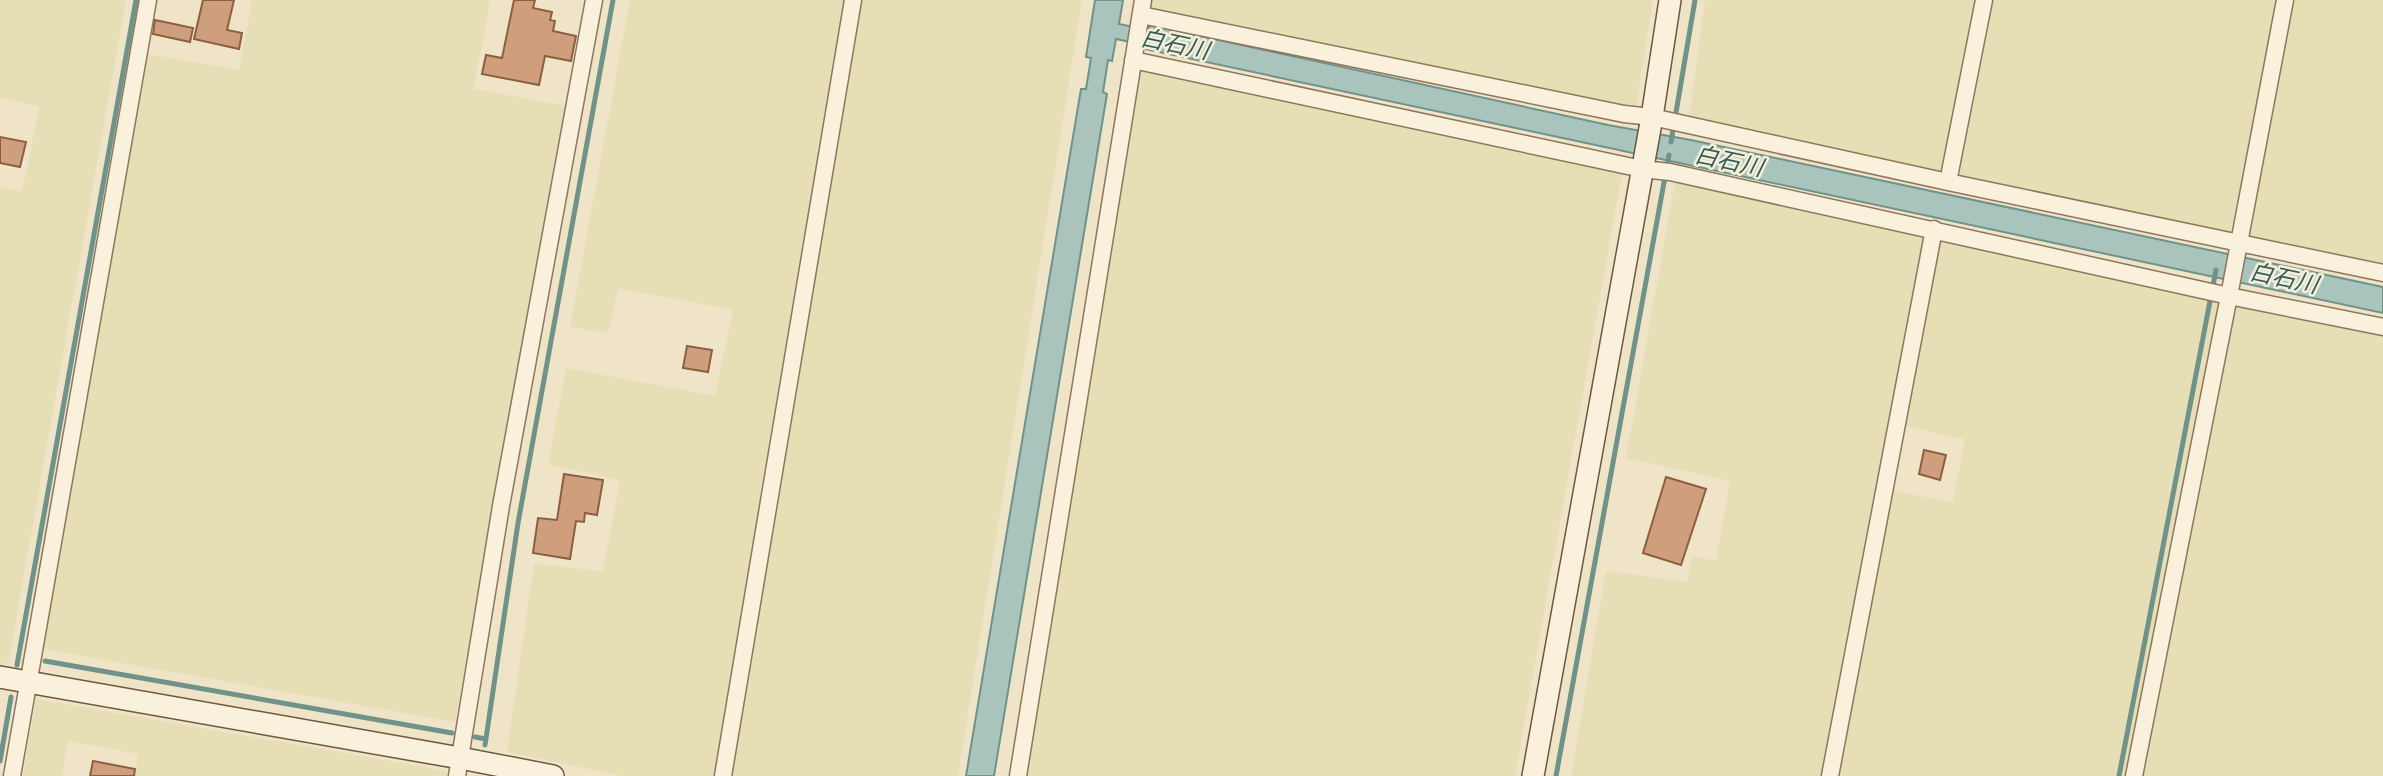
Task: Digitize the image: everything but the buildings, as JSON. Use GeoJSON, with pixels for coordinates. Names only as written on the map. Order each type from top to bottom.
{"type":"FeatureCollection","features":[{"type":"Feature","properties":{"kind":"street"},"geometry":{"type":"LineString","coordinates":[[12,776],[148,0]]}},
{"type":"Feature","properties":{"kind":"street"},"geometry":{"type":"LineString","coordinates":[[458,767],[501,506],[594,0]]}},
{"type":"Feature","properties":{"kind":"street"},"geometry":{"type":"LineString","coordinates":[[723,776],[853,0]]}},
{"type":"Feature","properties":{"kind":"street"},"geometry":{"type":"LineString","coordinates":[[1533,776],[1663,121],[1670,0]]}},
{"type":"Feature","properties":{"kind":"street"},"geometry":{"type":"LineString","coordinates":[[1948,183],[1984,0]]}},
{"type":"Feature","properties":{"kind":"street"},"geometry":{"type":"LineString","coordinates":[[2134,776],[2221,293],[2238,244],[2285,0]]}},
{"type":"Feature","properties":{"kind":"street"},"geometry":{"type":"LineString","coordinates":[[1018,776],[1141,13],[2383,273]]}},
{"type":"Feature","properties":{"kind":"street"},"geometry":{"type":"LineString","coordinates":[[1134,54],[2383,327]]}},
{"type":"Feature","properties":{"kind":"street"},"geometry":{"type":"LineString","coordinates":[[1830,776],[1934,229]]}},
{"type":"Feature","properties":{"kind":"street"},"geometry":{"type":"LineString","coordinates":[[0,677],[458,767],[553,776]]}},
{"type":"Feature","properties":{"kind":"shaded area"},"geometry":{"type":"Polygon","coordinates":[[[0,0],[126,0],[8,664],[0,663],[0,187],[22,192],[39,107],[0,97],[0,0]]]}},
{"type":"Feature","properties":{"kind":"shaded area"},"geometry":{"type":"Polygon","coordinates":[[[252,0],[490,0],[474,89],[567,106],[455,722],[43,649],[148,54],[239,70],[252,0]]]}},
{"type":"Feature","properties":{"kind":"shaded area"},"geometry":{"type":"Polygon","coordinates":[[[630,0],[1082,0],[958,776],[622,776],[507,752],[534,564],[603,571],[620,480],[548,465],[566,368],[715,396],[733,310],[618,288],[608,333],[570,327],[630,0]]]}},
{"type":"Feature","properties":{"kind":"shaded area"},"geometry":{"type":"Polygon","coordinates":[[[1150,0],[1653,0],[1636,107],[1149,10],[1150,0]]]}},
{"type":"Feature","properties":{"kind":"shaded area"},"geometry":{"type":"Polygon","coordinates":[[[1705,0],[2383,0],[2383,266],[1689,118],[1705,0]]]}},
{"type":"Feature","properties":{"kind":"shaded area"},"geometry":{"type":"Polygon","coordinates":[[[1141,70],[1622,173],[1515,776],[1024,776],[1141,70]]]}},
{"type":"Feature","properties":{"kind":"shaded area"},"geometry":{"type":"Polygon","coordinates":[[[1675,181],[2383,335],[2383,776],[1571,776],[1606,571],[1687,582],[1692,556],[1716,561],[1730,481],[1626,458],[1675,181]],[[1890,423],[1878,487],[1953,503],[1965,439],[1890,423]]]}},
{"type":"Feature","properties":{"kind":"shaded area"},"geometry":{"type":"Polygon","coordinates":[[[36,699],[447,771],[447,776],[135,776],[138,754],[68,741],[62,776],[23,776],[36,699]]]}},
{"type":"Feature","properties":{"kind":"water","name":"白石川"},"geometry":{"type":"Polygon","coordinates":[[[1095,0],[1123,0],[1119,24],[1148,30],[1150,25],[1608,125],[1691,140],[2383,287],[2383,313],[1145,49],[1145,45],[1116,39],[1112,61],[1108,60],[1103,92],[1107,94],[994,776],[966,776],[1081,89],[1086,89],[1091,58],[1086,57],[1095,0]]]}},
{"type":"Feature","properties":{"kind":"waterway"},"geometry":{"type":"LineString","coordinates":[[17,665],[136,0]]}},
{"type":"Feature","properties":{"kind":"waterway"},"geometry":{"type":"LineString","coordinates":[[485,745],[518,523],[613,0]]}},
{"type":"Feature","properties":{"kind":"waterway"},"geometry":{"type":"LineString","coordinates":[[1671,142],[1695,0]]}},
{"type":"Feature","properties":{"kind":"waterway"},"geometry":{"type":"LineString","coordinates":[[1556,776],[1669,155]]}},
{"type":"Feature","properties":{"kind":"waterway"},"geometry":{"type":"LineString","coordinates":[[2119,776],[2216,270]]}},
{"type":"Feature","properties":{"kind":"waterway"},"geometry":{"type":"LineString","coordinates":[[45,661],[452,733]]}},
{"type":"Feature","properties":{"kind":"waterway"},"geometry":{"type":"LineString","coordinates":[[0,761],[11,697]]}},
{"type":"Feature","properties":{"kind":"waterway"},"geometry":{"type":"LineString","coordinates":[[475,737],[486,739]]}}]}
